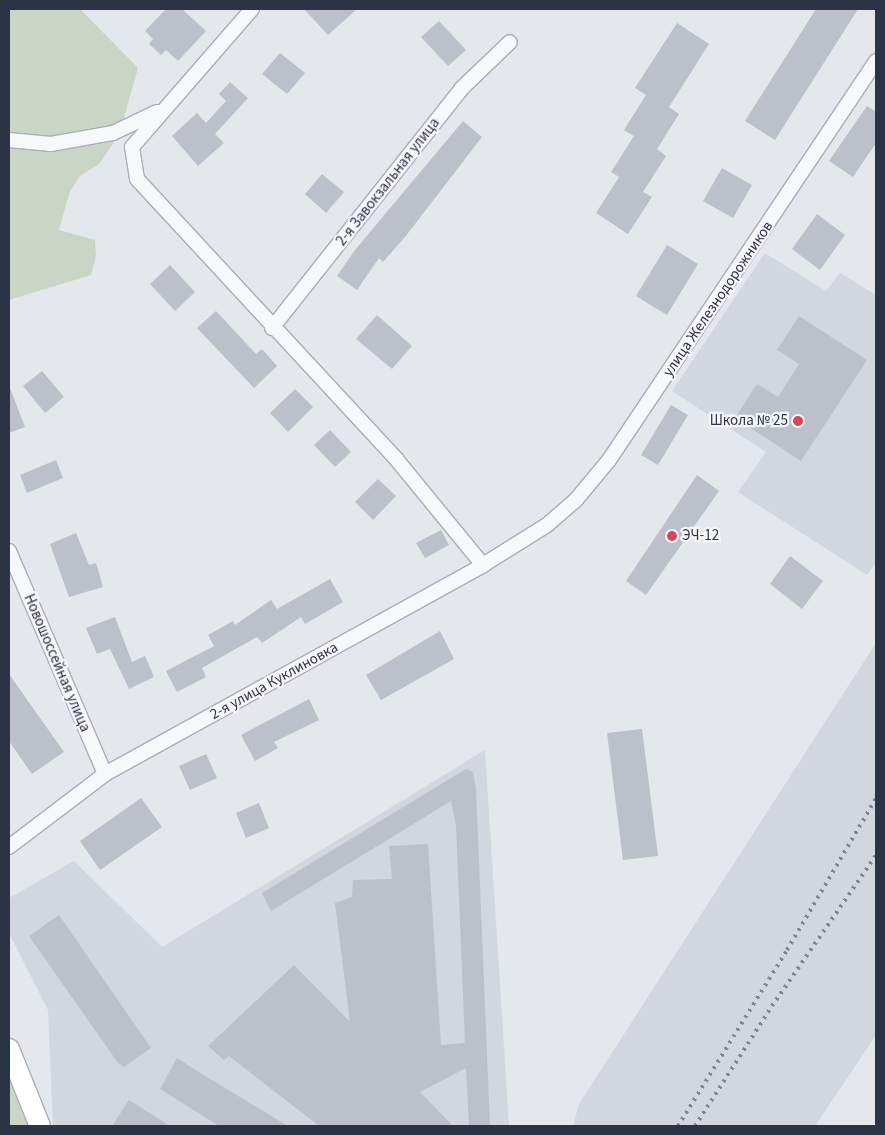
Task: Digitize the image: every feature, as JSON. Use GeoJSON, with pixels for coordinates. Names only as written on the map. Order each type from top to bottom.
{"type":"FeatureCollection","features":[{"type":"Feature","properties":{"kind":"main road"},"geometry":{"type":"LineString","coordinates":[[9,1049],[40,1126]]}},
{"type":"Feature","properties":{"kind":"street"},"geometry":{"type":"LineString","coordinates":[[252,9],[162,109],[132,147],[136,179],[272,328],[397,460],[483,565]]}},
{"type":"Feature","properties":{"kind":"street","name":"2-я Завокзальная улица"},"geometry":{"type":"LineString","coordinates":[[272,328],[462,88],[510,42]]}},
{"type":"Feature","properties":{"kind":"street","name":"улица Железнодорожников"},"geometry":{"type":"LineString","coordinates":[[547,525],[575,501],[609,460],[876,62]]}},
{"type":"Feature","properties":{"kind":"street"},"geometry":{"type":"LineString","coordinates":[[9,140],[51,144],[113,133],[162,109]]}},
{"type":"Feature","properties":{"kind":"street","name":"2-я улица Куклиновка"},"geometry":{"type":"LineString","coordinates":[[9,847],[105,774],[483,565],[547,525]]}},
{"type":"Feature","properties":{"kind":"street","name":"Новошоссейная улица"},"geometry":{"type":"LineString","coordinates":[[9,551],[105,774]]}},
{"type":"Feature","properties":{"kind":"shaded area","name":"Школа № 25"},"geometry":{"type":"Polygon","coordinates":[[[765,253],[826,291],[840,273],[876,295],[876,562],[867,575],[738,492],[766,452],[672,391],[765,253]]]}},
{"type":"Feature","properties":{"kind":"shaded area"},"geometry":{"type":"Polygon","coordinates":[[[876,643],[876,1035],[815,1126],[573,1126],[579,1104],[876,643]]]}},
{"type":"Feature","properties":{"kind":"shaded area"},"geometry":{"type":"Polygon","coordinates":[[[485,750],[509,1126],[53,1126],[48,1010],[9,933],[9,898],[74,861],[162,947],[485,750]]]}},
{"type":"Feature","properties":{"kind":"green space"},"geometry":{"type":"Polygon","coordinates":[[[9,9],[80,9],[138,68],[119,135],[99,164],[80,176],[70,191],[59,230],[95,240],[96,256],[91,275],[9,300],[9,9]]]}},
{"type":"Feature","properties":{"kind":"green space"},"geometry":{"type":"Polygon","coordinates":[[[9,1080],[30,1126],[9,1126],[9,1080]]]}},
{"type":"Feature","properties":{"kind":"building"},"geometry":{"type":"Polygon","coordinates":[[[166,9],[182,9],[206,31],[178,61],[166,50],[161,55],[149,44],[153,39],[145,31],[166,9]]]}},
{"type":"Feature","properties":{"kind":"building"},"geometry":{"type":"Polygon","coordinates":[[[304,9],[357,9],[328,35],[304,9]]]}},
{"type":"Feature","properties":{"kind":"building"},"geometry":{"type":"Polygon","coordinates":[[[816,9],[858,9],[775,140],[745,121],[816,9]]]}},
{"type":"Feature","properties":{"kind":"building"},"geometry":{"type":"Polygon","coordinates":[[[439,21],[466,50],[448,66],[421,37],[439,21]]]}},
{"type":"Feature","properties":{"kind":"building"},"geometry":{"type":"Polygon","coordinates":[[[677,23],[709,44],[669,107],[679,114],[657,149],[666,156],[643,192],[652,197],[628,234],[596,213],[619,177],[611,172],[634,136],[624,130],[646,95],[635,88],[677,23]]]}},
{"type":"Feature","properties":{"kind":"building"},"geometry":{"type":"Polygon","coordinates":[[[280,53],[305,73],[287,94],[262,74],[280,53]]]}},
{"type":"Feature","properties":{"kind":"building"},"geometry":{"type":"Polygon","coordinates":[[[230,82],[248,98],[215,134],[224,143],[198,166],[172,136],[197,113],[206,123],[226,101],[219,94],[230,82]]]}},
{"type":"Feature","properties":{"kind":"building"},"geometry":{"type":"Polygon","coordinates":[[[867,106],[876,112],[876,143],[853,177],[829,161],[867,106]]]}},
{"type":"Feature","properties":{"kind":"building"},"geometry":{"type":"Polygon","coordinates":[[[463,121],[482,137],[405,237],[383,262],[379,258],[357,290],[337,276],[355,250],[463,121]]]}},
{"type":"Feature","properties":{"kind":"building"},"geometry":{"type":"Polygon","coordinates":[[[722,168],[752,185],[733,218],[703,201],[722,168]]]}},
{"type":"Feature","properties":{"kind":"building"},"geometry":{"type":"Polygon","coordinates":[[[322,174],[344,192],[326,213],[305,194],[322,174]]]}},
{"type":"Feature","properties":{"kind":"building"},"geometry":{"type":"Polygon","coordinates":[[[817,214],[845,235],[820,270],[792,249],[817,214]]]}},
{"type":"Feature","properties":{"kind":"building"},"geometry":{"type":"Polygon","coordinates":[[[667,245],[698,264],[667,315],[636,296],[667,245]]]}},
{"type":"Feature","properties":{"kind":"building"},"geometry":{"type":"Polygon","coordinates":[[[170,265],[195,292],[175,311],[150,284],[170,265]]]}},
{"type":"Feature","properties":{"kind":"building"},"geometry":{"type":"Polygon","coordinates":[[[216,311],[256,354],[262,349],[277,366],[254,388],[197,328],[216,311]]]}},
{"type":"Feature","properties":{"kind":"building"},"geometry":{"type":"Polygon","coordinates":[[[377,315],[412,346],[392,369],[356,339],[377,315]]]}},
{"type":"Feature","properties":{"kind":"building"},"geometry":{"type":"Polygon","coordinates":[[[799,316],[867,360],[801,461],[735,418],[757,384],[778,397],[799,364],[777,350],[799,316]]]}},
{"type":"Feature","properties":{"kind":"building"},"geometry":{"type":"Polygon","coordinates":[[[42,371],[64,397],[45,413],[23,386],[42,371]]]}},
{"type":"Feature","properties":{"kind":"building"},"geometry":{"type":"Polygon","coordinates":[[[9,389],[25,427],[9,433],[9,389]]]}},
{"type":"Feature","properties":{"kind":"building"},"geometry":{"type":"Polygon","coordinates":[[[295,389],[313,407],[288,432],[270,413],[295,389]]]}},
{"type":"Feature","properties":{"kind":"building"},"geometry":{"type":"Polygon","coordinates":[[[671,405],[688,415],[658,465],[641,455],[671,405]]]}},
{"type":"Feature","properties":{"kind":"building"},"geometry":{"type":"Polygon","coordinates":[[[330,430],[351,452],[335,467],[314,445],[330,430]]]}},
{"type":"Feature","properties":{"kind":"building"},"geometry":{"type":"Polygon","coordinates":[[[56,460],[63,478],[27,493],[20,475],[56,460]]]}},
{"type":"Feature","properties":{"kind":"building","name":"ЭЧ-12"},"geometry":{"type":"Polygon","coordinates":[[[697,475],[719,491],[646,595],[626,581],[697,475]]]}},
{"type":"Feature","properties":{"kind":"building"},"geometry":{"type":"Polygon","coordinates":[[[378,479],[396,496],[373,520],[355,502],[378,479]]]}},
{"type":"Feature","properties":{"kind":"building"},"geometry":{"type":"Polygon","coordinates":[[[441,530],[449,545],[425,558],[416,543],[441,530]]]}},
{"type":"Feature","properties":{"kind":"building"},"geometry":{"type":"Polygon","coordinates":[[[76,533],[89,565],[96,563],[103,587],[69,597],[50,544],[76,533]]]}},
{"type":"Feature","properties":{"kind":"building"},"geometry":{"type":"Polygon","coordinates":[[[790,556],[823,581],[802,609],[770,584],[790,556]]]}},
{"type":"Feature","properties":{"kind":"building"},"geometry":{"type":"Polygon","coordinates":[[[330,579],[343,602],[305,624],[301,617],[262,643],[257,637],[202,668],[206,677],[177,692],[166,671],[214,646],[208,635],[233,621],[235,625],[271,600],[277,609],[330,579]]]}},
{"type":"Feature","properties":{"kind":"building"},"geometry":{"type":"Polygon","coordinates":[[[115,617],[132,662],[145,656],[154,677],[129,689],[110,649],[97,654],[86,628],[115,617]]]}},
{"type":"Feature","properties":{"kind":"building"},"geometry":{"type":"Polygon","coordinates":[[[440,631],[454,659],[381,700],[366,675],[440,631]]]}},
{"type":"Feature","properties":{"kind":"building"},"geometry":{"type":"Polygon","coordinates":[[[9,674],[64,752],[32,774],[9,741],[9,674]]]}},
{"type":"Feature","properties":{"kind":"building"},"geometry":{"type":"Polygon","coordinates":[[[309,699],[319,720],[274,742],[278,748],[255,761],[241,735],[309,699]]]}},
{"type":"Feature","properties":{"kind":"building"},"geometry":{"type":"Polygon","coordinates":[[[642,729],[658,856],[623,860],[607,733],[642,729]]]}},
{"type":"Feature","properties":{"kind":"building"},"geometry":{"type":"Polygon","coordinates":[[[206,754],[217,778],[190,790],[179,766],[206,754]]]}},
{"type":"Feature","properties":{"kind":"building"},"geometry":{"type":"Polygon","coordinates":[[[466,769],[473,772],[476,790],[490,1126],[469,1126],[466,1068],[420,1092],[453,1126],[319,1126],[229,1056],[224,1060],[208,1046],[294,965],[350,1022],[335,903],[352,897],[353,880],[392,879],[389,846],[428,844],[441,1045],[465,1043],[456,825],[451,801],[271,911],[262,893],[466,769]]]}},
{"type":"Feature","properties":{"kind":"building"},"geometry":{"type":"Polygon","coordinates":[[[141,798],[162,827],[100,870],[80,841],[141,798]]]}},
{"type":"Feature","properties":{"kind":"building"},"geometry":{"type":"Polygon","coordinates":[[[259,803],[269,828],[246,838],[236,813],[259,803]]]}},
{"type":"Feature","properties":{"kind":"building"},"geometry":{"type":"Polygon","coordinates":[[[59,915],[151,1048],[124,1067],[118,1063],[29,936],[59,915]]]}},
{"type":"Feature","properties":{"kind":"building"},"geometry":{"type":"Polygon","coordinates":[[[177,1058],[288,1126],[219,1126],[160,1089],[177,1058]]]}},
{"type":"Feature","properties":{"kind":"building"},"geometry":{"type":"Polygon","coordinates":[[[129,1100],[170,1126],[112,1126],[129,1100]]]}},
{"type":"Feature","properties":{"kind":"railway"},"geometry":{"type":"LineString","coordinates":[[678,1126],[787,950],[876,798]]}},
{"type":"Feature","properties":{"kind":"railway"},"geometry":{"type":"LineString","coordinates":[[695,1126],[772,1006],[876,855]]}},
{"type":"Feature","properties":{"kind":"place","name":"Школа № 25"},"geometry":{"type":"Point","coordinates":[798,421]}},
{"type":"Feature","properties":{"kind":"place","name":"ЭЧ-12"},"geometry":{"type":"Point","coordinates":[672,536]}}]}
